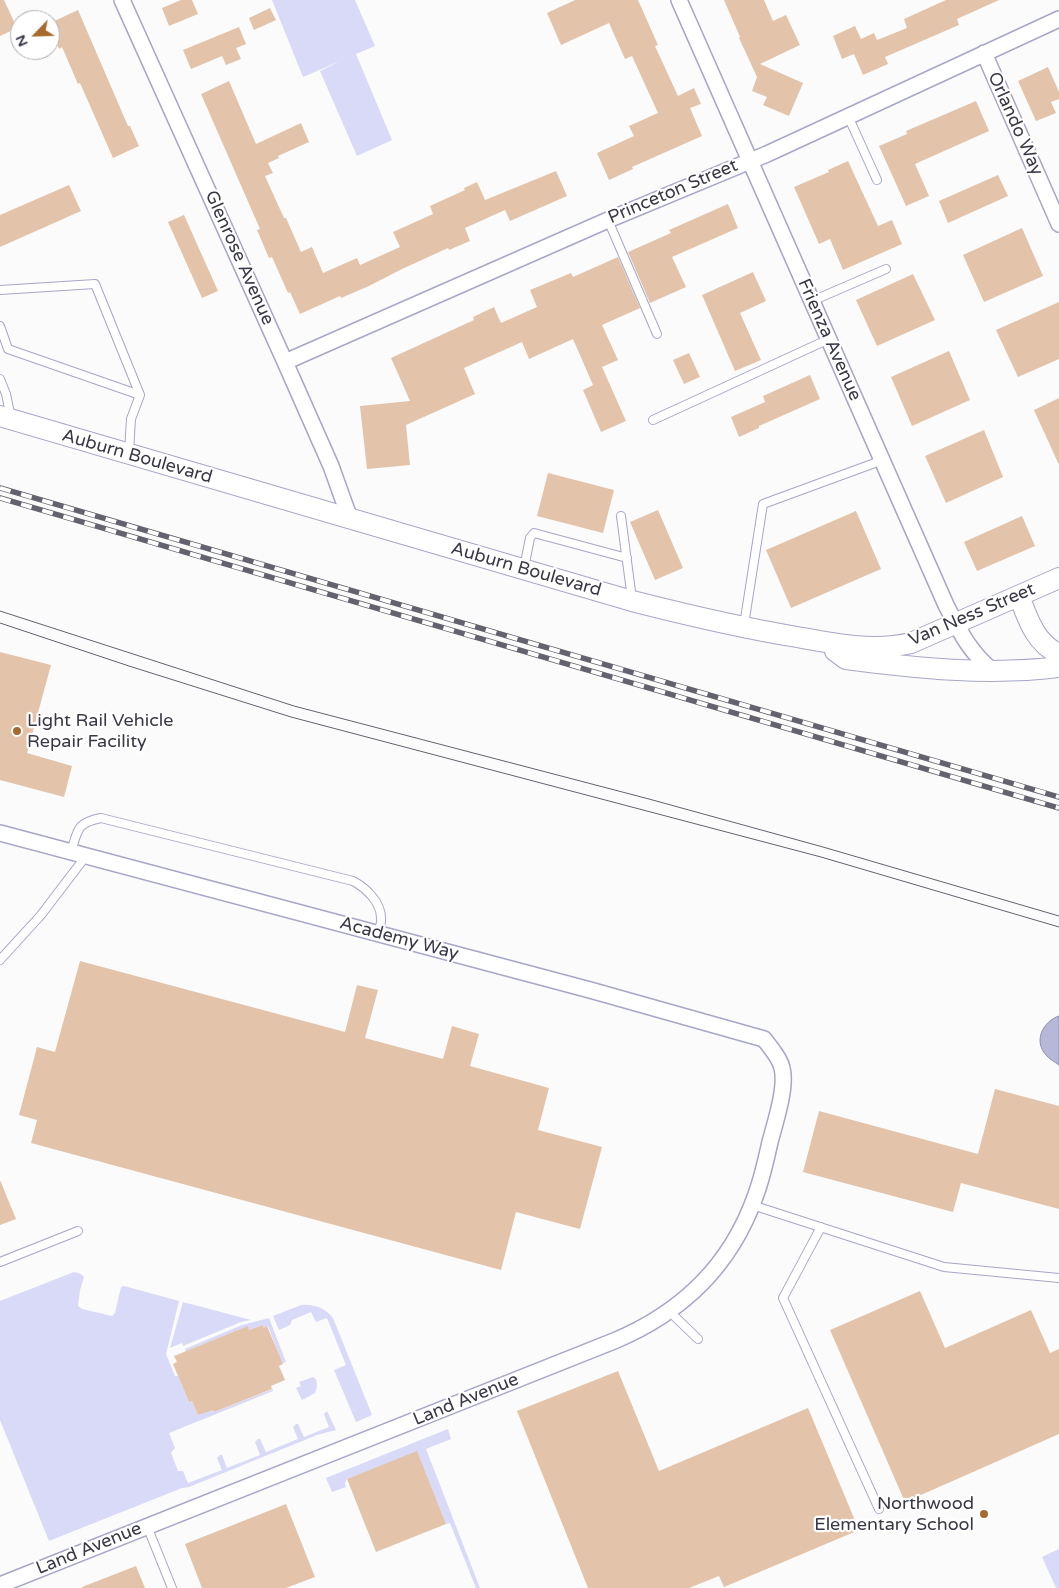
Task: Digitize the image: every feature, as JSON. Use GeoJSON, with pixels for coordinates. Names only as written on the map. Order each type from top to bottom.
{"type":"FeatureCollection","features":[{"type":"Feature","properties":{"kind":"street","name":"Glenrose Avenue"},"geometry":{"type":"LineString","coordinates":[[122,0],[331,466],[350,519]]}},
{"type":"Feature","properties":{"kind":"street","name":"Frienza Avenue"},"geometry":{"type":"LineString","coordinates":[[679,0],[956,624],[973,653],[993,671]]}},
{"type":"Feature","properties":{"kind":"street","name":"Princeton Street"},"geometry":{"type":"LineString","coordinates":[[285,362],[749,160],[1059,19]]}},
{"type":"Feature","properties":{"kind":"street","name":"Orlando Way"},"geometry":{"type":"LineString","coordinates":[[984,53],[1059,224]]}},
{"type":"Feature","properties":{"kind":"street","name":"Auburn Boulevard"},"geometry":{"type":"LineString","coordinates":[[6,418],[632,601],[744,627],[823,642],[846,659],[918,668],[993,671],[1059,667]]}},
{"type":"Feature","properties":{"kind":"street","name":"Van Ness Street"},"geometry":{"type":"LineString","coordinates":[[823,642],[872,647],[899,646],[926,638],[1059,578]]}},
{"type":"Feature","properties":{"kind":"street"},"geometry":{"type":"LineString","coordinates":[[1018,596],[1038,638],[1050,650],[1059,654]]}},
{"type":"Feature","properties":{"kind":"street","name":"Academy Way"},"geometry":{"type":"LineString","coordinates":[[0,833],[590,990],[764,1039],[782,1067]]}},
{"type":"Feature","properties":{"kind":"street","name":"Land Avenue"},"geometry":{"type":"LineString","coordinates":[[0,1585],[614,1341],[670,1312],[720,1265],[735,1242],[752,1205],[763,1172],[782,1091],[782,1067]]}},
{"type":"Feature","properties":{"kind":"lane"},"geometry":{"type":"LineString","coordinates":[[848,116],[877,180]]}},
{"type":"Feature","properties":{"kind":"lane"},"geometry":{"type":"LineString","coordinates":[[608,220],[657,334]]}},
{"type":"Feature","properties":{"kind":"lane"},"geometry":{"type":"LineString","coordinates":[[812,301],[886,269]]}},
{"type":"Feature","properties":{"kind":"lane"},"geometry":{"type":"LineString","coordinates":[[0,290],[95,284],[140,395],[131,419],[129,454]]}},
{"type":"Feature","properties":{"kind":"lane"},"geometry":{"type":"LineString","coordinates":[[0,326],[8,349],[140,395]]}},
{"type":"Feature","properties":{"kind":"lane"},"geometry":{"type":"LineString","coordinates":[[653,420],[828,339]]}},
{"type":"Feature","properties":{"kind":"lane"},"geometry":{"type":"LineString","coordinates":[[0,379],[6,394],[6,418]]}},
{"type":"Feature","properties":{"kind":"lane"},"geometry":{"type":"LineString","coordinates":[[744,627],[763,504],[883,460]]}},
{"type":"Feature","properties":{"kind":"lane"},"geometry":{"type":"LineString","coordinates":[[621,516],[632,601]]}},
{"type":"Feature","properties":{"kind":"lane"},"geometry":{"type":"LineString","coordinates":[[524,570],[530,538],[534,533],[627,558]]}},
{"type":"Feature","properties":{"kind":"lane"},"geometry":{"type":"LineString","coordinates":[[0,960],[41,915],[78,854],[78,828],[88,821],[101,818],[353,881],[364,887],[375,901],[381,917],[378,934]]}},
{"type":"Feature","properties":{"kind":"lane"},"geometry":{"type":"LineString","coordinates":[[752,1205],[944,1267],[1059,1278]]}},
{"type":"Feature","properties":{"kind":"lane"},"geometry":{"type":"LineString","coordinates":[[820,1227],[783,1298],[879,1509]]}},
{"type":"Feature","properties":{"kind":"lane"},"geometry":{"type":"LineString","coordinates":[[0,1262],[78,1231]]}},
{"type":"Feature","properties":{"kind":"lane"},"geometry":{"type":"LineString","coordinates":[[670,1312],[698,1339]]}},
{"type":"Feature","properties":{"kind":"lane"},"geometry":{"type":"LineString","coordinates":[[148,1526],[172,1588]]}},
{"type":"Feature","properties":{"kind":"shaded area"},"geometry":{"type":"Polygon","coordinates":[[[272,0],[355,0],[375,46],[356,54],[392,140],[357,156],[320,71],[340,61],[303,77],[272,0]]]}},
{"type":"Feature","properties":{"kind":"shaded area"},"geometry":{"type":"Polygon","coordinates":[[[1059,1016],[1059,1065],[1042,1050],[1040,1038],[1048,1022],[1059,1016]]]}},
{"type":"Feature","properties":{"kind":"shaded area"},"geometry":{"type":"Polygon","coordinates":[[[74,1272],[84,1277],[78,1306],[82,1309],[112,1316],[115,1313],[121,1287],[124,1286],[179,1301],[166,1354],[175,1376],[178,1376],[189,1402],[192,1401],[198,1415],[213,1409],[214,1412],[273,1389],[273,1391],[169,1433],[175,1448],[171,1453],[178,1471],[183,1471],[188,1483],[222,1470],[217,1458],[220,1455],[222,1455],[227,1468],[260,1455],[255,1442],[258,1439],[260,1439],[266,1452],[298,1439],[293,1427],[296,1424],[298,1424],[304,1437],[329,1427],[324,1414],[327,1411],[336,1430],[317,1435],[49,1541],[0,1420],[0,1301],[74,1272]]]}},
{"type":"Feature","properties":{"kind":"shaded area"},"geometry":{"type":"Polygon","coordinates":[[[183,1302],[251,1320],[241,1322],[183,1346],[182,1343],[170,1348],[183,1302]]]}},
{"type":"Feature","properties":{"kind":"shaded area"},"geometry":{"type":"Polygon","coordinates":[[[301,1305],[319,1307],[333,1318],[372,1415],[356,1422],[334,1370],[346,1365],[327,1318],[316,1322],[311,1312],[292,1320],[290,1325],[279,1330],[273,1316],[301,1305]]]}},
{"type":"Feature","properties":{"kind":"shaded area"},"geometry":{"type":"Polygon","coordinates":[[[269,1318],[286,1362],[282,1363],[268,1326],[264,1328],[263,1325],[249,1330],[247,1327],[189,1350],[187,1355],[185,1349],[242,1325],[269,1318]]]}},
{"type":"Feature","properties":{"kind":"shaded area"},"geometry":{"type":"Polygon","coordinates":[[[313,1377],[317,1382],[315,1393],[302,1400],[296,1388],[301,1386],[299,1382],[313,1377]]]}},
{"type":"Feature","properties":{"kind":"shaded area"},"geometry":{"type":"Polygon","coordinates":[[[448,1429],[451,1439],[426,1449],[480,1588],[476,1588],[450,1523],[446,1524],[417,1452],[347,1479],[346,1487],[332,1492],[326,1478],[448,1429]]]}},
{"type":"Feature","properties":{"kind":"shaded area"},"geometry":{"type":"Polygon","coordinates":[[[1059,1549],[1059,1588],[1056,1588],[1042,1557],[1059,1549]]]}},
{"type":"Feature","properties":{"kind":"building"},"geometry":{"type":"Polygon","coordinates":[[[0,0],[4,0],[10,13],[10,31],[0,36],[0,0]]]}},
{"type":"Feature","properties":{"kind":"building"},"geometry":{"type":"Polygon","coordinates":[[[181,0],[192,0],[198,14],[169,26],[162,8],[181,0]]]}},
{"type":"Feature","properties":{"kind":"building"},"geometry":{"type":"Polygon","coordinates":[[[575,0],[638,0],[658,45],[655,46],[678,96],[694,88],[701,104],[690,108],[702,136],[632,167],[633,169],[609,180],[597,153],[634,136],[629,126],[658,113],[632,56],[625,59],[609,23],[561,45],[547,13],[575,0]]]}},
{"type":"Feature","properties":{"kind":"building"},"geometry":{"type":"Polygon","coordinates":[[[724,0],[764,0],[773,21],[786,15],[800,45],[760,64],[803,83],[789,116],[763,105],[767,97],[752,91],[757,77],[724,0]]]}},
{"type":"Feature","properties":{"kind":"building"},"geometry":{"type":"Polygon","coordinates":[[[946,0],[999,0],[957,19],[959,25],[885,57],[888,64],[863,75],[854,54],[842,59],[833,36],[855,26],[861,39],[874,33],[877,40],[907,28],[904,19],[946,0]]]}},
{"type":"Feature","properties":{"kind":"building"},"geometry":{"type":"Polygon","coordinates":[[[270,8],[276,20],[254,30],[249,18],[270,8]]]}},
{"type":"Feature","properties":{"kind":"building"},"geometry":{"type":"Polygon","coordinates":[[[78,10],[128,126],[130,126],[139,146],[113,158],[80,83],[78,84],[62,47],[60,48],[60,18],[78,10]]]}},
{"type":"Feature","properties":{"kind":"building"},"geometry":{"type":"Polygon","coordinates":[[[239,27],[246,44],[236,48],[241,59],[226,65],[222,56],[191,69],[183,50],[239,27]]]}},
{"type":"Feature","properties":{"kind":"building"},"geometry":{"type":"Polygon","coordinates":[[[1048,67],[1059,92],[1059,99],[1051,102],[1056,113],[1036,121],[1018,81],[1048,67]]]}},
{"type":"Feature","properties":{"kind":"building"},"geometry":{"type":"Polygon","coordinates":[[[229,81],[256,144],[301,123],[309,142],[278,156],[279,158],[268,163],[273,173],[265,176],[301,252],[312,247],[323,273],[357,258],[360,265],[400,247],[393,232],[433,214],[430,206],[465,190],[464,188],[477,182],[485,200],[556,171],[567,196],[510,221],[505,210],[465,228],[470,241],[449,250],[448,248],[369,286],[341,298],[340,296],[300,314],[290,292],[288,293],[272,257],[269,258],[257,230],[260,229],[201,94],[229,81]]]}},
{"type":"Feature","properties":{"kind":"building"},"geometry":{"type":"Polygon","coordinates":[[[976,101],[989,131],[915,164],[929,196],[906,206],[879,146],[907,134],[906,131],[976,101]]]}},
{"type":"Feature","properties":{"kind":"building"},"geometry":{"type":"Polygon","coordinates":[[[848,161],[878,226],[892,220],[902,244],[843,270],[830,239],[819,244],[794,187],[829,172],[828,170],[848,161]]]}},
{"type":"Feature","properties":{"kind":"building"},"geometry":{"type":"Polygon","coordinates":[[[998,175],[1008,196],[948,223],[939,201],[998,175]]]}},
{"type":"Feature","properties":{"kind":"building"},"geometry":{"type":"Polygon","coordinates":[[[69,185],[81,211],[0,247],[0,215],[69,185]]]}},
{"type":"Feature","properties":{"kind":"building"},"geometry":{"type":"Polygon","coordinates":[[[728,204],[738,228],[672,257],[686,287],[650,303],[628,252],[671,233],[669,230],[728,204]]]}},
{"type":"Feature","properties":{"kind":"building"},"geometry":{"type":"Polygon","coordinates":[[[184,215],[218,291],[202,298],[168,222],[184,215]]]}},
{"type":"Feature","properties":{"kind":"building"},"geometry":{"type":"Polygon","coordinates":[[[1022,228],[1043,276],[984,302],[963,255],[1022,228]]]}},
{"type":"Feature","properties":{"kind":"building"},"geometry":{"type":"Polygon","coordinates":[[[618,257],[640,308],[602,325],[618,360],[602,367],[626,421],[601,432],[583,390],[593,385],[573,339],[529,359],[522,342],[464,368],[475,394],[406,425],[410,465],[367,469],[360,406],[410,401],[391,358],[474,320],[473,317],[494,307],[501,323],[537,307],[530,290],[571,273],[573,277],[618,257]]]}},
{"type":"Feature","properties":{"kind":"building"},"geometry":{"type":"Polygon","coordinates":[[[753,272],[766,301],[740,313],[761,360],[735,371],[702,295],[753,272]]]}},
{"type":"Feature","properties":{"kind":"building"},"geometry":{"type":"Polygon","coordinates":[[[913,274],[935,320],[877,346],[856,300],[913,274]]]}},
{"type":"Feature","properties":{"kind":"building"},"geometry":{"type":"Polygon","coordinates":[[[1059,302],[1059,359],[1018,377],[996,330],[1059,302]]]}},
{"type":"Feature","properties":{"kind":"building"},"geometry":{"type":"Polygon","coordinates":[[[949,351],[970,400],[912,426],[891,377],[949,351]]]}},
{"type":"Feature","properties":{"kind":"building"},"geometry":{"type":"Polygon","coordinates":[[[689,353],[700,377],[684,384],[673,360],[689,353]]]}},
{"type":"Feature","properties":{"kind":"building"},"geometry":{"type":"Polygon","coordinates":[[[810,375],[820,399],[739,437],[731,417],[765,402],[763,396],[810,375]]]}},
{"type":"Feature","properties":{"kind":"building"},"geometry":{"type":"Polygon","coordinates":[[[1059,398],[1059,465],[1034,410],[1059,398]]]}},
{"type":"Feature","properties":{"kind":"building"},"geometry":{"type":"Polygon","coordinates":[[[984,430],[1003,477],[946,503],[925,456],[984,430]]]}},
{"type":"Feature","properties":{"kind":"building"},"geometry":{"type":"Polygon","coordinates":[[[548,473],[614,490],[603,533],[537,516],[548,473]]]}},
{"type":"Feature","properties":{"kind":"building"},"geometry":{"type":"Polygon","coordinates":[[[658,510],[683,568],[655,580],[630,522],[658,510]]]}},
{"type":"Feature","properties":{"kind":"building"},"geometry":{"type":"Polygon","coordinates":[[[856,511],[881,569],[791,608],[766,550],[856,511]]]}},
{"type":"Feature","properties":{"kind":"building"},"geometry":{"type":"Polygon","coordinates":[[[1022,516],[1035,546],[977,571],[964,542],[1022,516]]]}},
{"type":"Feature","properties":{"kind":"building","name":"Light Rail Vehicle Repair Facility"},"geometry":{"type":"Polygon","coordinates":[[[0,652],[51,665],[27,753],[72,766],[64,797],[0,780],[0,652]]]}},
{"type":"Feature","properties":{"kind":"building"},"geometry":{"type":"Polygon","coordinates":[[[80,961],[345,1032],[357,985],[378,990],[365,1038],[443,1059],[452,1026],[479,1034],[470,1066],[549,1088],[538,1130],[602,1147],[580,1229],[516,1212],[501,1270],[31,1143],[37,1120],[19,1115],[37,1047],[55,1052],[80,961]]]}},
{"type":"Feature","properties":{"kind":"building"},"geometry":{"type":"Polygon","coordinates":[[[995,1089],[1059,1106],[1059,1209],[961,1183],[953,1212],[803,1172],[819,1111],[978,1154],[995,1089]]]}},
{"type":"Feature","properties":{"kind":"building"},"geometry":{"type":"Polygon","coordinates":[[[0,1180],[16,1219],[0,1225],[0,1180]]]}},
{"type":"Feature","properties":{"kind":"building"},"geometry":{"type":"Polygon","coordinates":[[[920,1291],[945,1348],[1031,1310],[1050,1353],[1059,1349],[1059,1434],[905,1502],[830,1330],[920,1291]]]}},
{"type":"Feature","properties":{"kind":"building"},"geometry":{"type":"Polygon","coordinates":[[[263,1325],[264,1328],[267,1326],[283,1364],[279,1366],[285,1380],[271,1386],[272,1389],[214,1412],[213,1410],[198,1415],[192,1401],[189,1402],[173,1364],[177,1362],[174,1356],[248,1326],[249,1330],[263,1325]]]}},
{"type":"Feature","properties":{"kind":"building"},"geometry":{"type":"Polygon","coordinates":[[[618,1371],[659,1471],[808,1408],[859,1530],[724,1587],[719,1576],[689,1588],[588,1588],[517,1411],[618,1371]]]}},
{"type":"Feature","properties":{"kind":"building"},"geometry":{"type":"Polygon","coordinates":[[[417,1451],[446,1524],[376,1552],[347,1479],[417,1451]]]}},
{"type":"Feature","properties":{"kind":"building"},"geometry":{"type":"Polygon","coordinates":[[[286,1504],[315,1577],[286,1588],[202,1588],[185,1544],[286,1504]]]}},
{"type":"Feature","properties":{"kind":"building"},"geometry":{"type":"Polygon","coordinates":[[[136,1566],[145,1588],[82,1588],[82,1587],[136,1566]]]}},
{"type":"Feature","properties":{"kind":"tram line"},"geometry":{"type":"LineString","coordinates":[[0,611],[294,706],[649,799],[823,847],[1059,916]]}},
{"type":"Feature","properties":{"kind":"tram line"},"geometry":{"type":"LineString","coordinates":[[0,623],[291,717],[821,857],[1059,927]]}},
{"type":"Feature","properties":{"kind":"railway"},"geometry":{"type":"LineString","coordinates":[[0,488],[1059,797]]}},
{"type":"Feature","properties":{"kind":"railway"},"geometry":{"type":"LineString","coordinates":[[0,498],[1059,808]]}},
{"type":"Feature","properties":{"kind":"place","name":"Light Rail Vehicle Repair Facility"},"geometry":{"type":"Point","coordinates":[17,731]}},
{"type":"Feature","properties":{"kind":"place","name":"Northwood Elementary School"},"geometry":{"type":"Point","coordinates":[984,1514]}}]}
